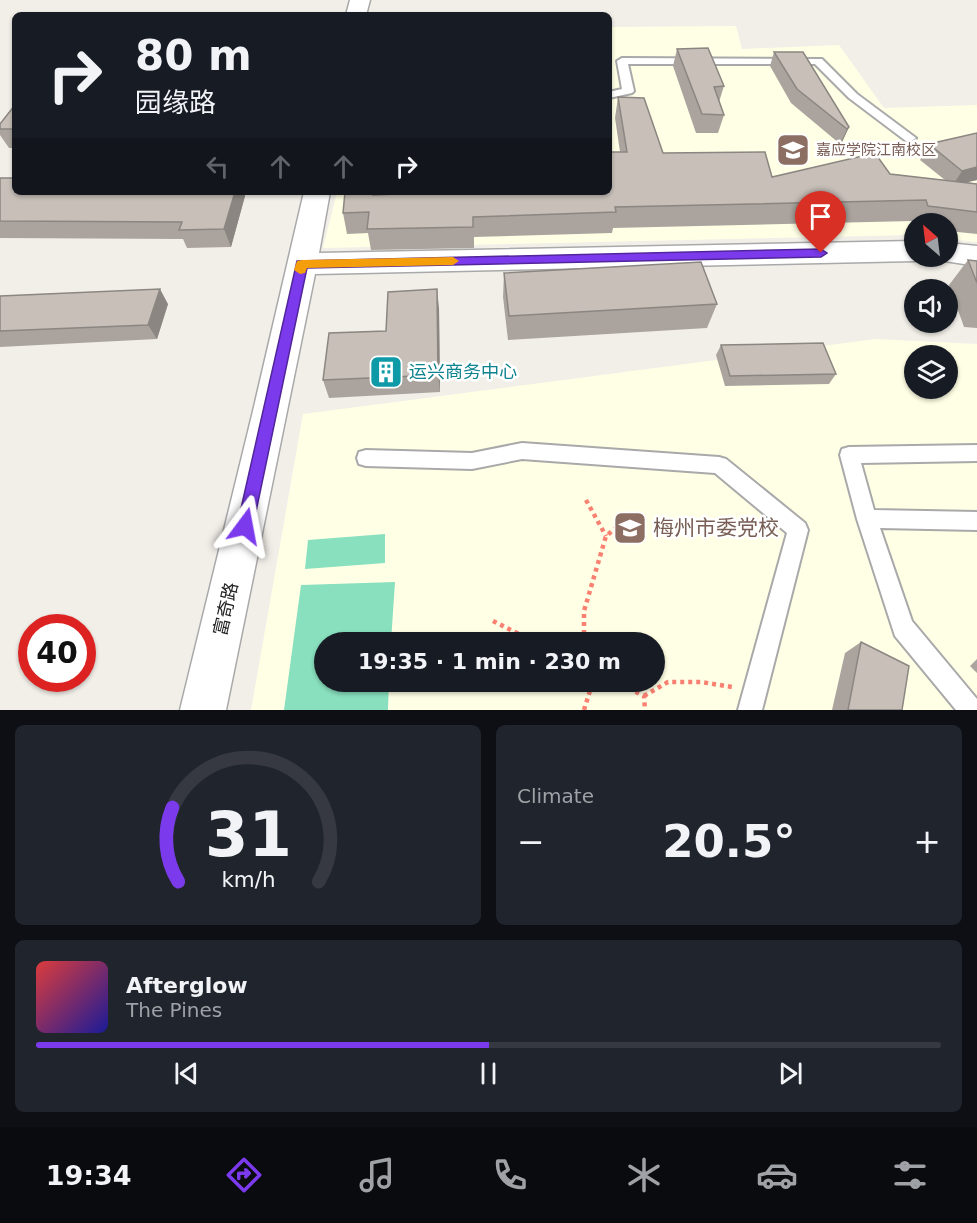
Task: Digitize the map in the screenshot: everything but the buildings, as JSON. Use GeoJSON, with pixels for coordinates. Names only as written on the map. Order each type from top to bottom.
{"type":"FeatureCollection","features":[{"type":"Feature","properties":{"kind":"street","name":"富奇路"},"geometry":{"type":"LineString","coordinates":[[203,710],[316,195]]}},
{"type":"Feature","properties":{"kind":"street"},"geometry":{"type":"LineString","coordinates":[[302,264],[904,251]]}},
{"type":"Feature","properties":{"kind":"street"},"geometry":{"type":"LineString","coordinates":[[958,254],[977,256]]}},
{"type":"Feature","properties":{"kind":"lane"},"geometry":{"type":"LineString","coordinates":[[612,94],[628,91],[622,61],[818,61],[853,96],[910,138]]}},
{"type":"Feature","properties":{"kind":"lane"},"geometry":{"type":"LineString","coordinates":[[366,458],[472,461],[522,451],[719,465],[798,530],[750,710]]}},
{"type":"Feature","properties":{"kind":"lane"},"geometry":{"type":"LineString","coordinates":[[971,710],[903,628],[867,519],[849,455],[977,453]]}},
{"type":"Feature","properties":{"kind":"lane"},"geometry":{"type":"LineString","coordinates":[[867,519],[977,521]]}},
{"type":"Feature","properties":{"kind":"path"},"geometry":{"type":"LineString","coordinates":[[586,500],[606,536]]}},
{"type":"Feature","properties":{"kind":"path"},"geometry":{"type":"LineString","coordinates":[[584,632],[584,611],[606,536],[633,514]]}},
{"type":"Feature","properties":{"kind":"path"},"geometry":{"type":"LineString","coordinates":[[493,621],[515,632]]}},
{"type":"Feature","properties":{"kind":"path"},"geometry":{"type":"LineString","coordinates":[[644,696],[668,682],[701,682],[737,687]]}},
{"type":"Feature","properties":{"kind":"path"},"geometry":{"type":"LineString","coordinates":[[584,710],[590,692]]}},
{"type":"Feature","properties":{"kind":"path"},"geometry":{"type":"LineString","coordinates":[[636,692],[644,696]]}},
{"type":"Feature","properties":{"kind":"path"},"geometry":{"type":"LineString","coordinates":[[644,696],[645,710]]}},
{"type":"Feature","properties":{"kind":"shaded area","name":"嘉应学院江南校区"},"geometry":{"type":"Polygon","coordinates":[[[736,26],[742,49],[839,45],[884,108],[977,105],[977,242],[958,240],[958,213],[904,213],[904,235],[323,248],[336,195],[612,195],[612,27],[736,26]]]}},
{"type":"Feature","properties":{"kind":"shaded area","name":"梅州市委党校"},"geometry":{"type":"Polygon","coordinates":[[[876,339],[977,344],[977,710],[251,710],[303,414],[876,339]]]}},
{"type":"Feature","properties":{"kind":"green space"},"geometry":{"type":"Polygon","coordinates":[[[385,534],[385,563],[305,569],[308,540],[385,534]]]}},
{"type":"Feature","properties":{"kind":"green space"},"geometry":{"type":"Polygon","coordinates":[[[395,582],[392,632],[314,632],[314,692],[389,692],[388,710],[284,710],[301,585],[395,582]]]}},
{"type":"Feature","properties":{"kind":"slow traffic"},"geometry":{"type":"LineString","coordinates":[[300,270],[302,264],[453,261]]}},
{"type":"Feature","properties":{"kind":"place","name":"嘉应学院江南校区"},"geometry":{"type":"Point","coordinates":[793,150]}},
{"type":"Feature","properties":{"kind":"place","name":"运兴商务中心"},"geometry":{"type":"Point","coordinates":[386,372]}},
{"type":"Feature","properties":{"kind":"place","name":"梅州市委党校"},"geometry":{"type":"Point","coordinates":[630,528]}},
{"type":"Feature","properties":{"kind":"route"},"geometry":{"type":"LineString","coordinates":[[245,526],[302,264],[821,253]]}}]}
